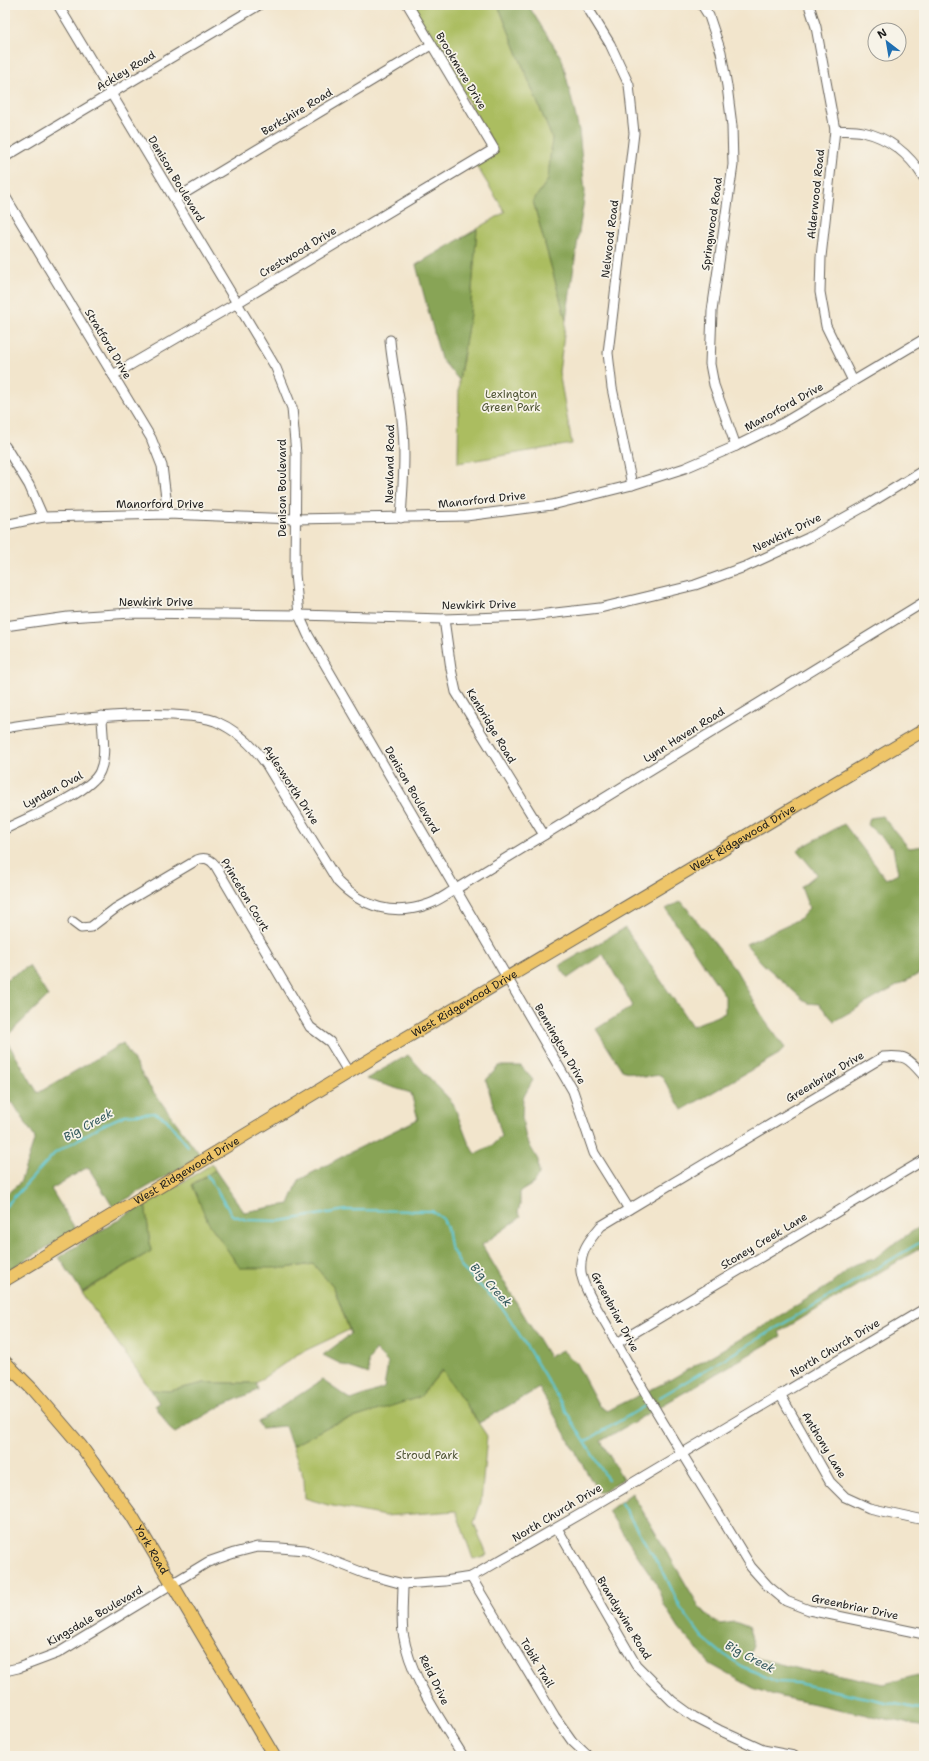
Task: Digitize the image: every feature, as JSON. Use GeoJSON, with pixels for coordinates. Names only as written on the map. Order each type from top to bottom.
{"type":"FeatureCollection","features":[{"type":"Feature","properties":{"kind":"main road","name":"West Ridgewood Drive"},"geometry":{"type":"LineString","coordinates":[[5,1280],[924,730]]}},
{"type":"Feature","properties":{"kind":"main road","name":"York Road"},"geometry":{"type":"LineString","coordinates":[[5,1362],[33,1390],[81,1446],[132,1516],[274,1756]]}},
{"type":"Feature","properties":{"kind":"street","name":"Denison Boulevard"},"geometry":{"type":"LineString","coordinates":[[58,5],[276,368],[292,408],[296,454],[294,519],[295,574],[299,615],[308,635],[508,978]]}},
{"type":"Feature","properties":{"kind":"street","name":"Ackley Road"},"geometry":{"type":"LineString","coordinates":[[5,157],[259,5]]}},
{"type":"Feature","properties":{"kind":"street","name":"Brookmere Drive"},"geometry":{"type":"LineString","coordinates":[[408,5],[494,149]]}},
{"type":"Feature","properties":{"kind":"street","name":"Nelwood Road"},"geometry":{"type":"LineString","coordinates":[[586,5],[610,44],[629,85],[634,133],[608,353],[612,388],[632,485]]}},
{"type":"Feature","properties":{"kind":"street","name":"Springwood Road"},"geometry":{"type":"LineString","coordinates":[[702,5],[709,16],[722,52],[732,126],[733,165],[712,311],[710,364],[714,385],[736,446]]}},
{"type":"Feature","properties":{"kind":"street","name":"Alderwood Road"},"geometry":{"type":"LineString","coordinates":[[809,5],[816,27],[835,130],[821,257],[820,292],[826,326],[853,381]]}},
{"type":"Feature","properties":{"kind":"street","name":"Berkshire Road"},"geometry":{"type":"LineString","coordinates":[[175,199],[432,45]]}},
{"type":"Feature","properties":{"kind":"street"},"geometry":{"type":"LineString","coordinates":[[835,130],[862,132],[883,138],[902,151],[919,169],[924,178]]}},
{"type":"Feature","properties":{"kind":"street","name":"Crestwood Drive"},"geometry":{"type":"LineString","coordinates":[[113,375],[237,303],[494,149]]}},
{"type":"Feature","properties":{"kind":"street","name":"Stratford Drive"},"geometry":{"type":"LineString","coordinates":[[5,196],[154,445],[162,466],[168,514]]}},
{"type":"Feature","properties":{"kind":"street","name":"Manorford Drive"},"geometry":{"type":"LineString","coordinates":[[5,525],[42,517],[168,514],[294,519],[466,516],[552,505],[632,485],[686,468],[736,446],[783,424],[924,339]]}},
{"type":"Feature","properties":{"kind":"street","name":"Newland Road"},"geometry":{"type":"LineString","coordinates":[[390,340],[391,362],[402,419],[404,456],[401,518]]}},
{"type":"Feature","properties":{"kind":"street"},"geometry":{"type":"LineString","coordinates":[[5,446],[29,485],[42,517]]}},
{"type":"Feature","properties":{"kind":"street","name":"Newkirk Drive"},"geometry":{"type":"LineString","coordinates":[[5,626],[68,617],[132,613],[299,615],[444,619],[529,616],[600,608],[696,585],[747,566],[808,538],[867,505],[924,470]]}},
{"type":"Feature","properties":{"kind":"street","name":"Lynn Haven Road"},"geometry":{"type":"LineString","coordinates":[[456,889],[924,602]]}},
{"type":"Feature","properties":{"kind":"street","name":"Kenbridge Road"},"geometry":{"type":"LineString","coordinates":[[444,619],[451,669],[456,692],[544,835]]}},
{"type":"Feature","properties":{"kind":"street","name":"Aylesworth Drive"},"geometry":{"type":"LineString","coordinates":[[5,728],[102,716],[152,714],[195,716],[214,721],[234,731],[256,750],[338,882],[349,893],[369,905],[391,910],[409,909],[429,904],[456,889]]}},
{"type":"Feature","properties":{"kind":"street","name":"Lynden Oval"},"geometry":{"type":"LineString","coordinates":[[5,829],[76,794],[93,782],[100,771],[103,760],[102,716]]}},
{"type":"Feature","properties":{"kind":"street","name":"Princeton Court"},"geometry":{"type":"LineString","coordinates":[[74,922],[81,928],[91,927],[116,908],[196,860],[202,858],[210,860],[310,1027],[330,1042],[349,1073]]}},
{"type":"Feature","properties":{"kind":"street","name":"Bennington Drive"},"geometry":{"type":"LineString","coordinates":[[508,978],[573,1091],[594,1153],[629,1209]]}},
{"type":"Feature","properties":{"kind":"street","name":"Greenbriar Drive"},"geometry":{"type":"LineString","coordinates":[[924,1076],[911,1061],[900,1056],[883,1057],[601,1226],[587,1243],[581,1259],[581,1274],[587,1289],[617,1343],[751,1567],[768,1586],[786,1601],[809,1610],[924,1634]]}},
{"type":"Feature","properties":{"kind":"street","name":"Stoney Creek Lane"},"geometry":{"type":"LineString","coordinates":[[617,1343],[924,1160]]}},
{"type":"Feature","properties":{"kind":"street","name":"North Church Drive"},"geometry":{"type":"LineString","coordinates":[[172,1584],[208,1562],[234,1553],[257,1548],[305,1550],[366,1574],[403,1584],[445,1581],[471,1577],[557,1528],[924,1309]]}},
{"type":"Feature","properties":{"kind":"street","name":"Anthony Lane"},"geometry":{"type":"LineString","coordinates":[[780,1394],[830,1482],[845,1497],[869,1508],[924,1520]]}},
{"type":"Feature","properties":{"kind":"street","name":"Brandywine Road"},"geometry":{"type":"LineString","coordinates":[[557,1528],[636,1665],[672,1701],[694,1717],[762,1753],[794,1756]]}},
{"type":"Feature","properties":{"kind":"street","name":"Tobik Trail"},"geometry":{"type":"LineString","coordinates":[[471,1577],[555,1716],[572,1741],[588,1756]]}},
{"type":"Feature","properties":{"kind":"street","name":"Kingsdale Boulevard"},"geometry":{"type":"LineString","coordinates":[[5,1671],[18,1668],[58,1653],[172,1584]]}},
{"type":"Feature","properties":{"kind":"street","name":"Reid Drive"},"geometry":{"type":"LineString","coordinates":[[403,1584],[403,1632],[411,1665],[423,1689],[463,1756]]}},
{"type":"Feature","properties":{"kind":"green space","name":"Lexington Green Park"},"geometry":{"type":"Polygon","coordinates":[[[412,5],[498,5],[552,138],[548,180],[533,201],[566,320],[559,372],[572,444],[458,463],[459,380],[465,348],[463,346],[465,343],[470,314],[477,229],[505,212],[476,165],[495,147],[412,5]]]}},
{"type":"Feature","properties":{"kind":"green space"},"geometry":{"type":"Polygon","coordinates":[[[498,5],[528,5],[562,59],[579,130],[585,192],[566,320],[533,201],[548,180],[552,138],[498,5]]]}},
{"type":"Feature","properties":{"kind":"green space"},"geometry":{"type":"Polygon","coordinates":[[[477,229],[470,314],[459,380],[441,359],[416,265],[477,229]]]}},
{"type":"Feature","properties":{"kind":"green space"},"geometry":{"type":"Polygon","coordinates":[[[882,816],[909,848],[924,846],[924,971],[834,1021],[819,1004],[807,1003],[762,963],[746,944],[801,918],[809,908],[801,887],[817,874],[797,850],[844,824],[886,879],[898,873],[893,848],[868,825],[870,818],[882,816]]]}},
{"type":"Feature","properties":{"kind":"green space"},"geometry":{"type":"Polygon","coordinates":[[[681,901],[736,970],[765,1021],[785,1048],[779,1054],[682,1110],[661,1075],[644,1077],[622,1070],[596,1029],[633,1006],[603,954],[568,978],[559,966],[625,928],[692,1026],[725,1013],[725,996],[666,909],[681,901]]]}},
{"type":"Feature","properties":{"kind":"green space"},"geometry":{"type":"Polygon","coordinates":[[[29,966],[48,996],[5,1038],[5,980],[29,966]]]}},
{"type":"Feature","properties":{"kind":"green space"},"geometry":{"type":"Polygon","coordinates":[[[5,1038],[38,1093],[123,1043],[149,1086],[201,1156],[113,1207],[88,1167],[51,1189],[76,1230],[5,1272],[5,1195],[20,1183],[35,1138],[13,1103],[5,1100],[5,1038]]]}},
{"type":"Feature","properties":{"kind":"green space"},"geometry":{"type":"Polygon","coordinates":[[[408,1055],[453,1103],[468,1142],[476,1154],[491,1146],[502,1136],[486,1080],[499,1066],[521,1066],[533,1080],[523,1098],[522,1118],[526,1139],[538,1160],[539,1174],[533,1184],[520,1192],[520,1205],[518,1212],[521,1217],[482,1245],[549,1357],[562,1350],[576,1363],[599,1406],[607,1411],[668,1381],[771,1321],[830,1285],[855,1264],[874,1259],[890,1246],[924,1224],[924,1246],[779,1332],[781,1336],[601,1441],[623,1479],[602,1492],[598,1492],[539,1388],[479,1423],[442,1370],[420,1397],[331,1425],[292,1446],[285,1426],[261,1428],[258,1422],[322,1380],[351,1400],[384,1388],[388,1363],[375,1350],[368,1362],[369,1374],[345,1366],[323,1355],[351,1334],[334,1288],[313,1264],[286,1268],[240,1268],[208,1222],[192,1185],[215,1170],[244,1212],[289,1204],[299,1180],[349,1153],[418,1119],[411,1093],[366,1079],[408,1055]]]}},
{"type":"Feature","properties":{"kind":"green space"},"geometry":{"type":"Polygon","coordinates":[[[212,1164],[215,1170],[192,1184],[286,1268],[313,1264],[334,1288],[349,1330],[298,1354],[256,1383],[204,1383],[169,1391],[151,1390],[82,1293],[151,1251],[145,1203],[175,1187],[212,1164]]]}},
{"type":"Feature","properties":{"kind":"green space"},"geometry":{"type":"Polygon","coordinates":[[[145,1203],[151,1251],[82,1292],[59,1257],[145,1203]]]}},
{"type":"Feature","properties":{"kind":"green space","name":"Stroud Park"},"geometry":{"type":"Polygon","coordinates":[[[443,1370],[487,1436],[481,1502],[474,1523],[487,1555],[473,1559],[456,1511],[385,1516],[328,1505],[305,1498],[304,1479],[292,1446],[331,1425],[419,1397],[443,1370]]]}},
{"type":"Feature","properties":{"kind":"green space"},"geometry":{"type":"Polygon","coordinates":[[[204,1383],[256,1383],[258,1390],[221,1406],[175,1433],[170,1429],[155,1405],[159,1403],[151,1390],[169,1391],[204,1383]]]}},
{"type":"Feature","properties":{"kind":"green space"},"geometry":{"type":"Polygon","coordinates":[[[632,1493],[700,1608],[712,1620],[720,1624],[735,1622],[748,1627],[754,1645],[749,1656],[803,1670],[832,1673],[884,1684],[918,1675],[924,1685],[924,1727],[781,1697],[755,1689],[710,1664],[679,1629],[664,1605],[656,1583],[608,1511],[632,1493]]]}},
{"type":"Feature","properties":{"kind":"waterway","name":"Big Creek"},"geometry":{"type":"LineString","coordinates":[[5,1207],[55,1153],[101,1126],[125,1115],[155,1113],[166,1119],[188,1146]]}},
{"type":"Feature","properties":{"kind":"waterway","name":"Big Creek"},"geometry":{"type":"LineString","coordinates":[[207,1175],[232,1215],[247,1220],[281,1221],[346,1210],[432,1211],[443,1219],[447,1228],[450,1246],[462,1268],[501,1306],[510,1319],[608,1480]]}},
{"type":"Feature","properties":{"kind":"waterway"},"geometry":{"type":"LineString","coordinates":[[660,1397],[924,1240]]}},
{"type":"Feature","properties":{"kind":"waterway"},"geometry":{"type":"LineString","coordinates":[[586,1441],[645,1406]]}},
{"type":"Feature","properties":{"kind":"waterway","name":"Big Creek"},"geometry":{"type":"LineString","coordinates":[[621,1503],[665,1575],[680,1607],[702,1637],[720,1652],[742,1666],[777,1682],[797,1683],[924,1710]]}}]}
